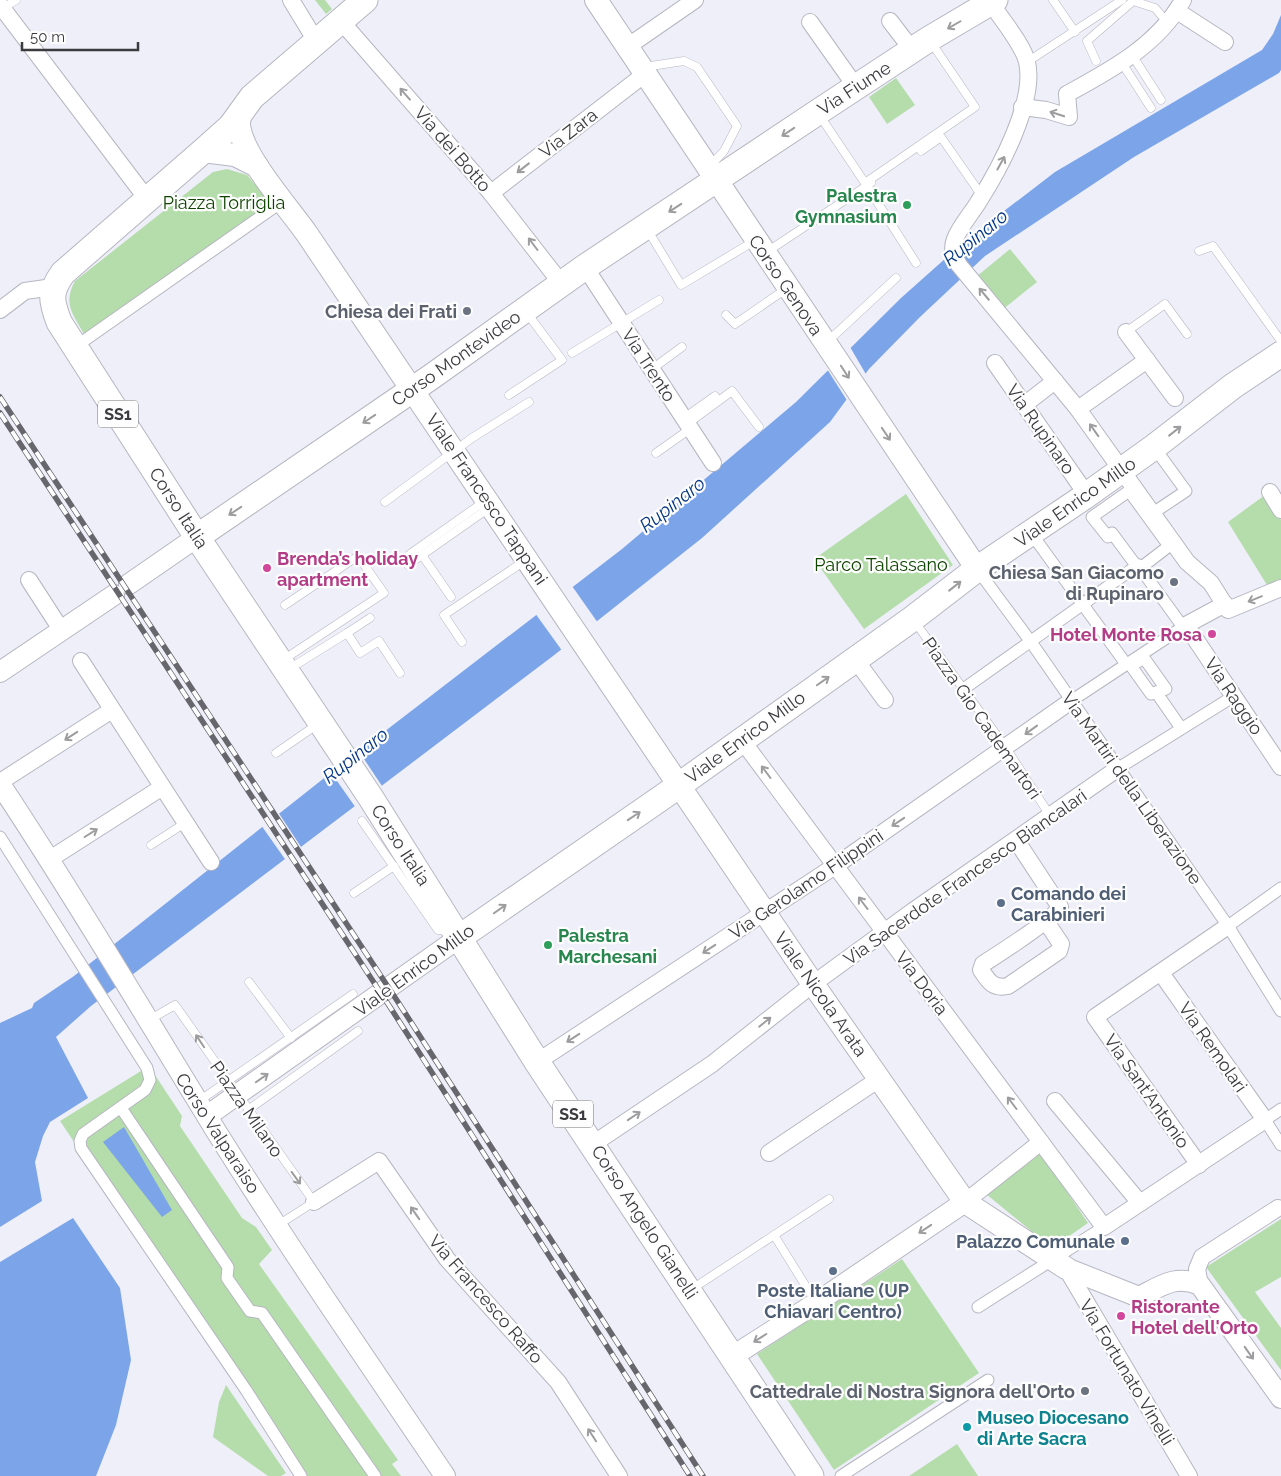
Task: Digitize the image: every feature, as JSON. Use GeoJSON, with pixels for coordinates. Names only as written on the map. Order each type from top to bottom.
{"type":"FeatureCollection","features":[{"type":"Feature","properties":{"kind":"main road"},"geometry":{"type":"LineString","coordinates":[[53,287],[63,273],[203,151],[316,41],[364,0]]}},
{"type":"Feature","properties":{"kind":"main road","name":"Corso Genova"},"geometry":{"type":"LineString","coordinates":[[596,0],[712,175],[755,250],[787,288],[977,569]]}},
{"type":"Feature","properties":{"kind":"main road","name":"Via Fiume"},"geometry":{"type":"LineString","coordinates":[[712,175],[818,112],[921,45],[993,2]]}},
{"type":"Feature","properties":{"kind":"main road","name":"Viale Francesco Tappani"},"geometry":{"type":"LineString","coordinates":[[236,117],[244,142],[257,166],[413,389],[679,784]]}},
{"type":"Feature","properties":{"kind":"main road","name":"Viale Francesco Tappani"},"geometry":{"type":"LineString","coordinates":[[203,151],[236,155],[257,166]]}},
{"type":"Feature","properties":{"kind":"main road","name":"Corso Montevideo"},"geometry":{"type":"LineString","coordinates":[[197,537],[413,389],[585,267],[646,228],[712,175]]}},
{"type":"Feature","properties":{"kind":"main road","name":"Corso Italia"},"geometry":{"type":"LineString","coordinates":[[53,287],[52,304],[75,347],[197,537],[285,665],[343,758],[459,934]]}},
{"type":"Feature","properties":{"kind":"main road","name":"Viale Enrico Millo"},"geometry":{"type":"LineString","coordinates":[[459,934],[679,784],[912,619],[977,569],[1122,470],[1233,386],[1281,354]]}},
{"type":"Feature","properties":{"kind":"main road","name":"Viale Nicola Arata"},"geometry":{"type":"LineString","coordinates":[[679,784],[812,984],[965,1202]]}},
{"type":"Feature","properties":{"kind":"main road","name":"Corso Angelo Gianelli"},"geometry":{"type":"LineString","coordinates":[[459,934],[537,1062],[733,1356]]}},
{"type":"Feature","properties":{"kind":"main road"},"geometry":{"type":"LineString","coordinates":[[965,1202],[1059,1265]]}},
{"type":"Feature","properties":{"kind":"main road","name":"SS1"},"geometry":{"type":"LineString","coordinates":[[733,1356],[811,1476]]}},
{"type":"Feature","properties":{"kind":"street"},"geometry":{"type":"LineString","coordinates":[[291,0],[316,41]]}},
{"type":"Feature","properties":{"kind":"street"},"geometry":{"type":"LineString","coordinates":[[627,47],[695,0]]}},
{"type":"Feature","properties":{"kind":"street"},"geometry":{"type":"LineString","coordinates":[[993,2],[1027,62],[1027,85],[1015,138],[955,239],[952,251],[959,265],[1078,409],[1187,562],[1212,584],[1226,607]]}},
{"type":"Feature","properties":{"kind":"street"},"geometry":{"type":"LineString","coordinates":[[6,4],[151,196]]}},
{"type":"Feature","properties":{"kind":"street"},"geometry":{"type":"LineString","coordinates":[[1022,107],[1046,110],[1069,117],[1067,94],[1127,59],[1176,11],[1225,42]]}},
{"type":"Feature","properties":{"kind":"street","name":"Via dei Botto"},"geometry":{"type":"LineString","coordinates":[[340,20],[491,193],[562,283]]}},
{"type":"Feature","properties":{"kind":"street"},"geometry":{"type":"LineString","coordinates":[[890,21],[921,45]]}},
{"type":"Feature","properties":{"kind":"street"},"geometry":{"type":"LineString","coordinates":[[810,22],[856,87]]}},
{"type":"Feature","properties":{"kind":"street","name":"Via Zara"},"geometry":{"type":"LineString","coordinates":[[491,193],[643,71]]}},
{"type":"Feature","properties":{"kind":"street"},"geometry":{"type":"LineString","coordinates":[[75,347],[283,201]]}},
{"type":"Feature","properties":{"kind":"street","name":"Via Trento"},"geometry":{"type":"LineString","coordinates":[[585,267],[713,463]]}},
{"type":"Feature","properties":{"kind":"street"},"geometry":{"type":"LineString","coordinates":[[0,310],[26,291],[53,287]]}},
{"type":"Feature","properties":{"kind":"street"},"geometry":{"type":"LineString","coordinates":[[1126,332],[1175,398]]}},
{"type":"Feature","properties":{"kind":"street"},"geometry":{"type":"LineString","coordinates":[[1078,409],[1147,360]]}},
{"type":"Feature","properties":{"kind":"street","name":"Via Rupinaro"},"geometry":{"type":"LineString","coordinates":[[995,363],[1087,495]]}},
{"type":"Feature","properties":{"kind":"street"},"geometry":{"type":"LineString","coordinates":[[1024,404],[1055,381]]}},
{"type":"Feature","properties":{"kind":"street"},"geometry":{"type":"LineString","coordinates":[[1153,513],[1186,490],[1154,447]]}},
{"type":"Feature","properties":{"kind":"street"},"geometry":{"type":"LineString","coordinates":[[962,690],[1083,606],[1138,565],[1143,566],[1169,546],[1129,491],[1092,517],[1108,537],[1112,534],[1135,564],[1138,565],[1184,626]]}},
{"type":"Feature","properties":{"kind":"street"},"geometry":{"type":"LineString","coordinates":[[1270,492],[1281,510]]}},
{"type":"Feature","properties":{"kind":"street"},"geometry":{"type":"LineString","coordinates":[[1031,533],[1083,606],[1132,661]]}},
{"type":"Feature","properties":{"kind":"street"},"geometry":{"type":"LineString","coordinates":[[0,672],[197,537]]}},
{"type":"Feature","properties":{"kind":"street","name":"Via Martiri della Liberazione"},"geometry":{"type":"LineString","coordinates":[[977,569],[1031,642],[1117,770],[1228,926],[1281,1011]]}},
{"type":"Feature","properties":{"kind":"street"},"geometry":{"type":"LineString","coordinates":[[28,580],[62,631]]}},
{"type":"Feature","properties":{"kind":"street"},"geometry":{"type":"LineString","coordinates":[[1071,701],[1184,626],[1226,607],[1281,588]]}},
{"type":"Feature","properties":{"kind":"street","name":"Via Raggio"},"geometry":{"type":"LineString","coordinates":[[1184,626],[1234,696],[1281,767]]}},
{"type":"Feature","properties":{"kind":"street"},"geometry":{"type":"LineString","coordinates":[[1132,661],[1144,658],[1166,689],[1156,692],[1182,728]]}},
{"type":"Feature","properties":{"kind":"street"},"geometry":{"type":"LineString","coordinates":[[855,659],[885,700]]}},
{"type":"Feature","properties":{"kind":"street"},"geometry":{"type":"LineString","coordinates":[[80,661],[211,862]]}},
{"type":"Feature","properties":{"kind":"street"},"geometry":{"type":"LineString","coordinates":[[1117,770],[1234,696]]}},
{"type":"Feature","properties":{"kind":"street","name":"Via Gerolamo Filippini"},"geometry":{"type":"LineString","coordinates":[[537,1062],[835,866],[1071,701]]}},
{"type":"Feature","properties":{"kind":"street"},"geometry":{"type":"LineString","coordinates":[[0,783],[112,710]]}},
{"type":"Feature","properties":{"kind":"street","name":"Via Doria"},"geometry":{"type":"LineString","coordinates":[[741,739],[1104,1227]]}},
{"type":"Feature","properties":{"kind":"street","name":"Via Sacerdote Francesco Biancalari"},"geometry":{"type":"LineString","coordinates":[[593,1144],[712,1064],[812,984],[1117,770]]}},
{"type":"Feature","properties":{"kind":"street","name":"Corso Valparaiso"},"geometry":{"type":"LineString","coordinates":[[0,783],[50,859],[102,947],[127,984],[147,1021],[277,1226],[445,1476]]}},
{"type":"Feature","properties":{"kind":"street"},"geometry":{"type":"LineString","coordinates":[[50,859],[161,788]]}},
{"type":"Feature","properties":{"kind":"street"},"geometry":{"type":"LineString","coordinates":[[0,836],[147,1068],[150,1080],[145,1090],[84,1134],[80,1141],[81,1148],[246,1390],[301,1476]]}},
{"type":"Feature","properties":{"kind":"street"},"geometry":{"type":"LineString","coordinates":[[1016,840],[1059,903],[1058,911],[1045,920],[984,964],[981,970],[991,984],[998,988],[1008,986],[1059,950],[1061,944],[1045,920]]}},
{"type":"Feature","properties":{"kind":"street"},"geometry":{"type":"LineString","coordinates":[[1161,974],[1281,888]]}},
{"type":"Feature","properties":{"kind":"street","name":"Viale Enrico Millo"},"geometry":{"type":"LineString","coordinates":[[203,1109],[238,1096],[459,934]]}},
{"type":"Feature","properties":{"kind":"street","name":"Via Sant'Antonio"},"geometry":{"type":"LineString","coordinates":[[1161,974],[1095,1017],[1199,1165]]}},
{"type":"Feature","properties":{"kind":"street","name":"Via Remolari"},"geometry":{"type":"LineString","coordinates":[[1161,974],[1264,1120]]}},
{"type":"Feature","properties":{"kind":"street"},"geometry":{"type":"LineString","coordinates":[[769,1153],[879,1079]]}},
{"type":"Feature","properties":{"kind":"street"},"geometry":{"type":"LineString","coordinates":[[1055,1101],[1140,1203]]}},
{"type":"Feature","properties":{"kind":"street"},"geometry":{"type":"LineString","coordinates":[[120,1108],[228,1267],[227,1278],[250,1311],[262,1313],[375,1476]]}},
{"type":"Feature","properties":{"kind":"street"},"geometry":{"type":"LineString","coordinates":[[978,1307],[1059,1265],[1104,1227],[1281,1109]]}},
{"type":"Feature","properties":{"kind":"street"},"geometry":{"type":"LineString","coordinates":[[1264,1120],[1281,1145]]}},
{"type":"Feature","properties":{"kind":"street"},"geometry":{"type":"LineString","coordinates":[[733,1356],[816,1303],[965,1202],[1041,1142]]}},
{"type":"Feature","properties":{"kind":"street","name":"Via Francesco Raffo"},"geometry":{"type":"LineString","coordinates":[[314,1202],[379,1161],[447,1259],[558,1382],[619,1476]]}},
{"type":"Feature","properties":{"kind":"street"},"geometry":{"type":"LineString","coordinates":[[1279,1207],[1202,1257],[1197,1269],[1200,1285],[1281,1398]]}},
{"type":"Feature","properties":{"kind":"street"},"geometry":{"type":"LineString","coordinates":[[1059,1265],[1138,1297],[1172,1281],[1187,1279],[1200,1285]]}},
{"type":"Feature","properties":{"kind":"street","name":"Via Fortunato Vinelli"},"geometry":{"type":"LineString","coordinates":[[1059,1265],[1189,1476]]}},
{"type":"Feature","properties":{"kind":"street"},"geometry":{"type":"LineString","coordinates":[[841,1476],[988,1380]]}},
{"type":"Feature","properties":{"kind":"lane"},"geometry":{"type":"LineString","coordinates":[[1053,0],[1075,32]]}},
{"type":"Feature","properties":{"kind":"lane"},"geometry":{"type":"LineString","coordinates":[[1027,62],[1122,0]]}},
{"type":"Feature","properties":{"kind":"lane"},"geometry":{"type":"LineString","coordinates":[[1096,61],[1087,41],[1133,1],[1155,8],[1176,11]]}},
{"type":"Feature","properties":{"kind":"lane"},"geometry":{"type":"LineString","coordinates":[[818,112],[865,183],[976,107],[921,45]]}},
{"type":"Feature","properties":{"kind":"lane"},"geometry":{"type":"LineString","coordinates":[[1127,59],[1161,100]]}},
{"type":"Feature","properties":{"kind":"lane"},"geometry":{"type":"LineString","coordinates":[[1127,59],[1151,108]]}},
{"type":"Feature","properties":{"kind":"lane"},"geometry":{"type":"LineString","coordinates":[[643,71],[666,62],[684,61],[697,67],[737,126],[712,175]]}},
{"type":"Feature","properties":{"kind":"lane"},"geometry":{"type":"LineString","coordinates":[[646,228],[681,285],[755,250],[867,186],[941,137],[982,196]]}},
{"type":"Feature","properties":{"kind":"lane"},"geometry":{"type":"LineString","coordinates":[[867,186],[916,263]]}},
{"type":"Feature","properties":{"kind":"lane"},"geometry":{"type":"LineString","coordinates":[[1199,251],[1212,246],[1281,341]]}},
{"type":"Feature","properties":{"kind":"lane"},"geometry":{"type":"LineString","coordinates":[[828,347],[896,278]]}},
{"type":"Feature","properties":{"kind":"lane"},"geometry":{"type":"LineString","coordinates":[[726,315],[735,324],[787,288]]}},
{"type":"Feature","properties":{"kind":"lane"},"geometry":{"type":"LineString","coordinates":[[572,353],[659,300]]}},
{"type":"Feature","properties":{"kind":"lane"},"geometry":{"type":"LineString","coordinates":[[1126,332],[1165,304],[1187,334]]}},
{"type":"Feature","properties":{"kind":"lane"},"geometry":{"type":"LineString","coordinates":[[509,395],[562,360],[525,310]]}},
{"type":"Feature","properties":{"kind":"lane"},"geometry":{"type":"LineString","coordinates":[[652,369],[682,347]]}},
{"type":"Feature","properties":{"kind":"lane"},"geometry":{"type":"LineString","coordinates":[[687,423],[732,391],[759,426]]}},
{"type":"Feature","properties":{"kind":"lane"},"geometry":{"type":"LineString","coordinates":[[656,452],[715,396]]}},
{"type":"Feature","properties":{"kind":"lane"},"geometry":{"type":"LineString","coordinates":[[385,502],[454,452],[529,402]]}},
{"type":"Feature","properties":{"kind":"lane"},"geometry":{"type":"LineString","coordinates":[[410,554],[489,503]]}},
{"type":"Feature","properties":{"kind":"lane"},"geometry":{"type":"LineString","coordinates":[[408,565],[489,503]]}},
{"type":"Feature","properties":{"kind":"lane"},"geometry":{"type":"LineString","coordinates":[[422,555],[451,597]]}},
{"type":"Feature","properties":{"kind":"lane"},"geometry":{"type":"LineString","coordinates":[[285,605],[358,556],[384,593],[285,665]]}},
{"type":"Feature","properties":{"kind":"lane"},"geometry":{"type":"LineString","coordinates":[[462,642],[444,615],[528,559]]}},
{"type":"Feature","properties":{"kind":"lane"},"geometry":{"type":"LineString","coordinates":[[285,665],[347,633],[370,618]]}},
{"type":"Feature","properties":{"kind":"lane","name":"Piazza Gio Cademartori"},"geometry":{"type":"LineString","coordinates":[[912,619],[1006,748],[1051,817]]}},
{"type":"Feature","properties":{"kind":"lane"},"geometry":{"type":"LineString","coordinates":[[347,633],[360,653],[379,641],[400,673]]}},
{"type":"Feature","properties":{"kind":"lane"},"geometry":{"type":"LineString","coordinates":[[276,753],[321,722]]}},
{"type":"Feature","properties":{"kind":"lane","name":"Corso Italia"},"geometry":{"type":"LineString","coordinates":[[362,821],[438,930],[459,934]]}},
{"type":"Feature","properties":{"kind":"lane"},"geometry":{"type":"LineString","coordinates":[[151,845],[185,823]]}},
{"type":"Feature","properties":{"kind":"lane","name":"Corso Italia"},"geometry":{"type":"LineString","coordinates":[[354,893],[394,866]]}},
{"type":"Feature","properties":{"kind":"lane"},"geometry":{"type":"LineString","coordinates":[[249,982],[290,1038]]}},
{"type":"Feature","properties":{"kind":"lane","name":"Viale Enrico Millo"},"geometry":{"type":"LineString","coordinates":[[238,1096],[290,1038],[353,994]]}},
{"type":"Feature","properties":{"kind":"lane","name":"Piazza Milano"},"geometry":{"type":"LineString","coordinates":[[147,1021],[175,1005],[314,1202]]}},
{"type":"Feature","properties":{"kind":"lane","name":"Viale Enrico Millo"},"geometry":{"type":"LineString","coordinates":[[238,1096],[358,1031]]}},
{"type":"Feature","properties":{"kind":"lane"},"geometry":{"type":"LineString","coordinates":[[690,1290],[829,1199]]}},
{"type":"Feature","properties":{"kind":"lane"},"geometry":{"type":"LineString","coordinates":[[277,1226],[314,1202]]}},
{"type":"Feature","properties":{"kind":"lane"},"geometry":{"type":"LineString","coordinates":[[774,1235],[816,1303]]}},
{"type":"Feature","properties":{"kind":"green space"},"geometry":{"type":"Polygon","coordinates":[[[315,0],[325,0],[332,9],[326,14],[315,0]]]}},
{"type":"Feature","properties":{"kind":"green space"},"geometry":{"type":"Polygon","coordinates":[[[896,78],[915,105],[887,124],[869,97],[896,78]]]}},
{"type":"Feature","properties":{"kind":"green space","name":"Piazza Torriglia"},"geometry":{"type":"Polygon","coordinates":[[[227,169],[247,175],[273,205],[85,336],[71,310],[71,289],[75,281],[213,172],[227,169]]]}},
{"type":"Feature","properties":{"kind":"green space"},"geometry":{"type":"Polygon","coordinates":[[[1010,249],[1037,282],[1002,310],[976,277],[1010,249]]]}},
{"type":"Feature","properties":{"kind":"green space","name":"Parco Talassano"},"geometry":{"type":"Polygon","coordinates":[[[906,494],[953,565],[864,629],[814,559],[906,494]]]}},
{"type":"Feature","properties":{"kind":"green space"},"geometry":{"type":"Polygon","coordinates":[[[1265,495],[1281,520],[1281,579],[1267,585],[1228,522],[1265,495]]]}},
{"type":"Feature","properties":{"kind":"green space"},"geometry":{"type":"Polygon","coordinates":[[[149,1066],[182,1116],[180,1126],[242,1218],[256,1227],[272,1250],[259,1264],[398,1460],[392,1464],[401,1476],[298,1476],[60,1121],[149,1066]]]}},
{"type":"Feature","properties":{"kind":"green space"},"geometry":{"type":"Polygon","coordinates":[[[1040,1152],[1088,1223],[1052,1248],[986,1194],[1040,1152]]]}},
{"type":"Feature","properties":{"kind":"green space"},"geometry":{"type":"Polygon","coordinates":[[[1281,1219],[1281,1277],[1255,1292],[1281,1328],[1281,1370],[1206,1267],[1281,1219]]]}},
{"type":"Feature","properties":{"kind":"green space"},"geometry":{"type":"Polygon","coordinates":[[[902,1259],[979,1373],[834,1470],[757,1354],[902,1259]]]}},
{"type":"Feature","properties":{"kind":"green space"},"geometry":{"type":"Polygon","coordinates":[[[226,1385],[286,1473],[281,1476],[268,1476],[213,1437],[219,1402],[226,1385]]]}},
{"type":"Feature","properties":{"kind":"green space"},"geometry":{"type":"Polygon","coordinates":[[[957,1444],[978,1476],[909,1476],[957,1444]]]}},
{"type":"Feature","properties":{"kind":"water","name":"Rupinaro"},"geometry":{"type":"Polygon","coordinates":[[[1281,15],[1281,70],[1279,73],[1134,157],[985,256],[920,317],[869,369],[830,422],[702,538],[553,656],[91,1006],[56,1037],[88,1098],[50,1122],[43,1136],[35,1162],[42,1201],[0,1227],[0,1023],[32,1008],[34,1003],[74,976],[328,775],[622,549],[796,402],[901,298],[965,241],[1055,172],[1262,50],[1273,34],[1281,15]]]}},
{"type":"Feature","properties":{"kind":"water"},"geometry":{"type":"Polygon","coordinates":[[[124,1127],[172,1210],[162,1217],[103,1142],[124,1127]]]}},
{"type":"Feature","properties":{"kind":"water"},"geometry":{"type":"Polygon","coordinates":[[[73,1218],[120,1288],[131,1360],[116,1425],[96,1476],[0,1476],[0,1262],[73,1218]]]}},
{"type":"Feature","properties":{"kind":"pier"},"geometry":{"type":"Polygon","coordinates":[[[850,347],[867,376],[848,402],[827,369],[850,347]]]}},
{"type":"Feature","properties":{"kind":"pier"},"geometry":{"type":"Polygon","coordinates":[[[572,586],[598,623],[563,652],[535,613],[572,586]]]}},
{"type":"Feature","properties":{"kind":"pier"},"geometry":{"type":"Polygon","coordinates":[[[358,750],[384,789],[356,808],[330,771],[358,750]]]}},
{"type":"Feature","properties":{"kind":"pier"},"geometry":{"type":"Polygon","coordinates":[[[278,812],[303,850],[287,862],[261,825],[278,812]]]}},
{"type":"Feature","properties":{"kind":"railway"},"geometry":{"type":"LineString","coordinates":[[0,397],[398,1002],[703,1476]]}},
{"type":"Feature","properties":{"kind":"railway"},"geometry":{"type":"LineString","coordinates":[[0,413],[390,1007],[690,1476]]}},
{"type":"Feature","properties":{"kind":"place","name":"Palestra Gymnasium"},"geometry":{"type":"Point","coordinates":[907,205]}},
{"type":"Feature","properties":{"kind":"place","name":"Chiesa dei Frati"},"geometry":{"type":"Point","coordinates":[467,311]}},
{"type":"Feature","properties":{"kind":"place","name":"Brenda’s holiday apartment"},"geometry":{"type":"Point","coordinates":[267,568]}},
{"type":"Feature","properties":{"kind":"place","name":"Chiesa San Giacomo di Rupinaro"},"geometry":{"type":"Point","coordinates":[1174,582]}},
{"type":"Feature","properties":{"kind":"place","name":"Hotel Monte Rosa"},"geometry":{"type":"Point","coordinates":[1212,634]}},
{"type":"Feature","properties":{"kind":"place","name":"Comando dei Carabinieri"},"geometry":{"type":"Point","coordinates":[1001,903]}},
{"type":"Feature","properties":{"kind":"place","name":"Palestra Marchesani"},"geometry":{"type":"Point","coordinates":[548,945]}},
{"type":"Feature","properties":{"kind":"place","name":"Palazzo Comunale"},"geometry":{"type":"Point","coordinates":[1125,1241]}},
{"type":"Feature","properties":{"kind":"place","name":"Poste Italiane (UP Chiavari Centro)"},"geometry":{"type":"Point","coordinates":[833,1271]}},
{"type":"Feature","properties":{"kind":"place","name":"Ristorante Hotel dell'Orto"},"geometry":{"type":"Point","coordinates":[1121,1316]}},
{"type":"Feature","properties":{"kind":"place","name":"Cattedrale di Nostra Signora dell'Orto"},"geometry":{"type":"Point","coordinates":[1085,1391]}},
{"type":"Feature","properties":{"kind":"place","name":"Museo Diocesano di Arte Sacra"},"geometry":{"type":"Point","coordinates":[967,1427]}}]}
